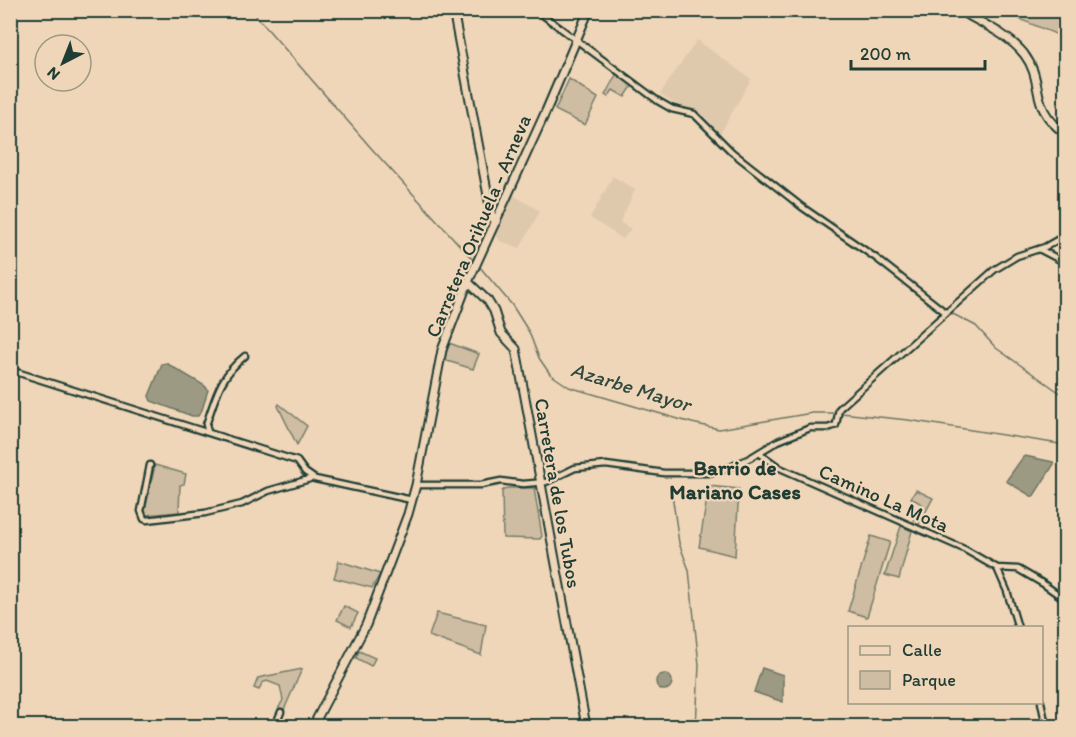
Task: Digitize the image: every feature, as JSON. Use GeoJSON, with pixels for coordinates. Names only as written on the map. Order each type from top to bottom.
{"type":"FeatureCollection","features":[{"type":"Feature","properties":{"kind":"main road"},"geometry":{"type":"LineString","coordinates":[[453,10],[492,217],[496,222]]}},
{"type":"Feature","properties":{"kind":"main road","name":"Carretera Orihuela - Arneva"},"geometry":{"type":"LineString","coordinates":[[313,726],[366,625],[385,578],[416,485],[442,350],[468,282],[589,10]]}},
{"type":"Feature","properties":{"kind":"main road"},"geometry":{"type":"LineString","coordinates":[[958,10],[1004,36],[1024,55],[1032,70],[1044,114],[1065,134]]}},
{"type":"Feature","properties":{"kind":"main road","name":"Carretera de los Tubos"},"geometry":{"type":"LineString","coordinates":[[468,282],[488,301],[501,333],[516,350],[586,726]]}},
{"type":"Feature","properties":{"kind":"street"},"geometry":{"type":"LineString","coordinates":[[536,10],[658,101],[672,109],[698,116],[732,152],[754,170],[802,207],[876,258],[945,312]]}},
{"type":"Feature","properties":{"kind":"street"},"geometry":{"type":"LineString","coordinates":[[416,485],[480,485],[501,481],[523,484],[539,483],[552,480],[575,468],[606,465],[664,473],[708,472],[726,469],[778,441],[810,428],[832,427],[838,422],[839,409],[945,312],[1005,262],[1065,235]]}},
{"type":"Feature","properties":{"kind":"street"},"geometry":{"type":"LineString","coordinates":[[1038,249],[1065,263]]}},
{"type":"Feature","properties":{"kind":"street"},"geometry":{"type":"LineString","coordinates":[[208,432],[206,425],[219,385],[228,372],[245,356]]}},
{"type":"Feature","properties":{"kind":"street"},"geometry":{"type":"LineString","coordinates":[[10,370],[297,461],[313,478],[412,500]]}},
{"type":"Feature","properties":{"kind":"street","name":"Camino La Mota"},"geometry":{"type":"LineString","coordinates":[[759,453],[780,468],[964,549],[997,567],[1018,569],[1065,600]]}},
{"type":"Feature","properties":{"kind":"street"},"geometry":{"type":"LineString","coordinates":[[150,465],[141,511],[144,519],[147,520],[205,513],[232,507],[268,491],[313,478]]}},
{"type":"Feature","properties":{"kind":"street"},"geometry":{"type":"LineString","coordinates":[[997,567],[1018,626]]}},
{"type":"Feature","properties":{"kind":"street"},"geometry":{"type":"LineString","coordinates":[[1041,704],[1044,726]]}},
{"type":"Feature","properties":{"kind":"street"},"geometry":{"type":"LineString","coordinates":[[275,726],[281,711]]}},
{"type":"Feature","properties":{"kind":"shaded area"},"geometry":{"type":"Polygon","coordinates":[[[697,40],[751,79],[720,134],[704,116],[673,103],[660,94],[697,40]]]}},
{"type":"Feature","properties":{"kind":"shaded area"},"geometry":{"type":"Polygon","coordinates":[[[613,176],[635,190],[620,222],[631,229],[623,239],[590,218],[613,176]]]}},
{"type":"Feature","properties":{"kind":"shaded area"},"geometry":{"type":"Polygon","coordinates":[[[513,195],[540,211],[520,248],[500,241],[495,234],[513,195]]]}},
{"type":"Feature","properties":{"kind":"shaded area"},"geometry":{"type":"Polygon","coordinates":[[[166,363],[208,390],[198,416],[192,416],[151,401],[149,396],[162,364],[166,363]]]}},
{"type":"Feature","properties":{"kind":"shaded area"},"geometry":{"type":"Polygon","coordinates":[[[1025,456],[1054,464],[1033,497],[1006,481],[1025,456]]]}},
{"type":"Feature","properties":{"kind":"shaded area"},"geometry":{"type":"Polygon","coordinates":[[[762,668],[783,675],[783,702],[754,692],[762,668]]]}},
{"type":"Feature","properties":{"kind":"shaded area"},"geometry":{"type":"Polygon","coordinates":[[[664,674],[672,682],[664,690],[656,682],[664,674]]]}},
{"type":"Feature","properties":{"kind":"green space"},"geometry":{"type":"Polygon","coordinates":[[[1000,11],[1065,11],[1065,38],[1000,11]]]}},
{"type":"Feature","properties":{"kind":"green space"},"geometry":{"type":"Polygon","coordinates":[[[617,73],[633,85],[625,97],[613,90],[608,97],[605,95],[617,73]]]}},
{"type":"Feature","properties":{"kind":"green space"},"geometry":{"type":"Polygon","coordinates":[[[569,79],[598,98],[585,125],[555,110],[569,79]]]}},
{"type":"Feature","properties":{"kind":"green space"},"geometry":{"type":"Polygon","coordinates":[[[449,343],[479,354],[473,369],[444,360],[449,343]]]}},
{"type":"Feature","properties":{"kind":"green space"},"geometry":{"type":"Polygon","coordinates":[[[279,404],[307,426],[297,445],[278,406],[279,404]]]}},
{"type":"Feature","properties":{"kind":"green space"},"geometry":{"type":"Polygon","coordinates":[[[155,465],[186,474],[184,484],[180,485],[179,512],[146,515],[145,510],[155,465]]]}},
{"type":"Feature","properties":{"kind":"green space"},"geometry":{"type":"Polygon","coordinates":[[[709,486],[739,489],[735,556],[699,547],[709,486]]]}},
{"type":"Feature","properties":{"kind":"green space"},"geometry":{"type":"Polygon","coordinates":[[[507,488],[534,488],[542,536],[540,539],[503,538],[502,491],[507,488]]]}},
{"type":"Feature","properties":{"kind":"green space"},"geometry":{"type":"Polygon","coordinates":[[[916,490],[933,498],[918,526],[912,524],[922,504],[911,498],[916,490]]]}},
{"type":"Feature","properties":{"kind":"green space"},"geometry":{"type":"Polygon","coordinates":[[[901,526],[912,531],[899,579],[885,575],[901,526]]]}},
{"type":"Feature","properties":{"kind":"green space"},"geometry":{"type":"Polygon","coordinates":[[[871,536],[890,542],[867,617],[848,611],[871,536]]]}},
{"type":"Feature","properties":{"kind":"green space"},"geometry":{"type":"Polygon","coordinates":[[[339,561],[380,574],[372,588],[334,578],[339,561]]]}},
{"type":"Feature","properties":{"kind":"green space"},"geometry":{"type":"Polygon","coordinates":[[[344,606],[358,613],[351,627],[337,620],[344,606]]]}},
{"type":"Feature","properties":{"kind":"green space"},"geometry":{"type":"Polygon","coordinates":[[[437,613],[486,625],[481,655],[429,636],[437,613]]]}},
{"type":"Feature","properties":{"kind":"green space"},"geometry":{"type":"Polygon","coordinates":[[[359,651],[375,658],[371,666],[356,658],[359,651]]]}},
{"type":"Feature","properties":{"kind":"green space"},"geometry":{"type":"Polygon","coordinates":[[[302,669],[283,712],[278,709],[283,700],[280,686],[267,681],[262,683],[259,690],[254,688],[258,678],[302,669]]]}},
{"type":"Feature","properties":{"kind":"waterway","name":"Azarbe Mayor"},"geometry":{"type":"LineString","coordinates":[[251,10],[372,149],[474,261]]}},
{"type":"Feature","properties":{"kind":"waterway"},"geometry":{"type":"LineString","coordinates":[[541,10],[573,35]]}},
{"type":"Feature","properties":{"kind":"waterway"},"geometry":{"type":"LineString","coordinates":[[579,39],[662,101]]}},
{"type":"Feature","properties":{"kind":"waterway"},"geometry":{"type":"LineString","coordinates":[[666,103],[695,111],[740,156]]}},
{"type":"Feature","properties":{"kind":"waterway","name":"Azarbe Mayor"},"geometry":{"type":"LineString","coordinates":[[479,266],[512,305],[529,332],[539,358],[550,374],[569,387],[719,429],[812,413],[836,413]]}},
{"type":"Feature","properties":{"kind":"waterway"},"geometry":{"type":"LineString","coordinates":[[922,291],[945,309]]}},
{"type":"Feature","properties":{"kind":"waterway"},"geometry":{"type":"LineString","coordinates":[[951,313],[976,326],[996,348],[1066,397]]}},
{"type":"Feature","properties":{"kind":"waterway","name":"Azarbe Mayor"},"geometry":{"type":"LineString","coordinates":[[841,413],[908,420],[1066,445]]}},
{"type":"Feature","properties":{"kind":"waterway"},"geometry":{"type":"LineString","coordinates":[[672,494],[679,543],[689,570],[699,665],[696,726]]}},
{"type":"Feature","properties":{"kind":"district","name":"Barrio de Mariano Cases"},"geometry":{"type":"Point","coordinates":[735,480]}}]}
